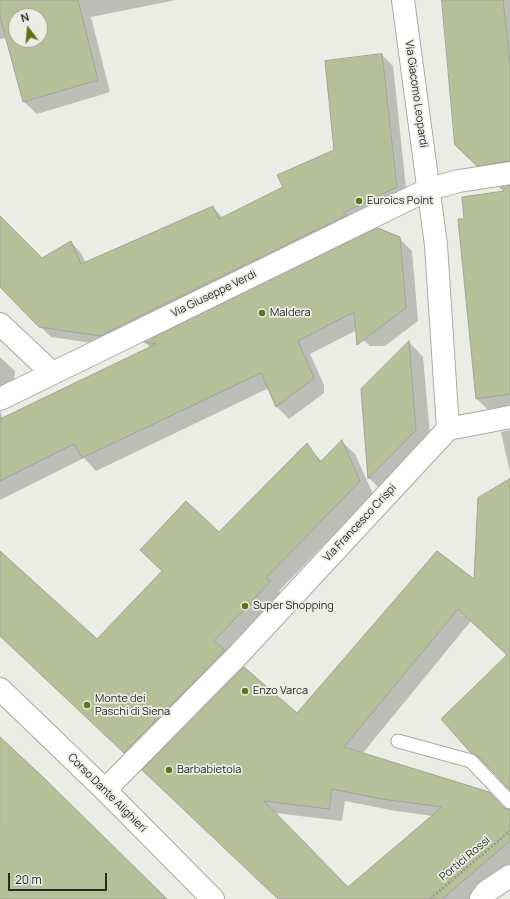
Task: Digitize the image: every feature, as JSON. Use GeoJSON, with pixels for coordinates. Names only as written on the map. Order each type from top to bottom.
{"type":"FeatureCollection","features":[{"type":"Feature","properties":{"kind":"street","name":"Via Giacomo Leopardi"},"geometry":{"type":"LineString","coordinates":[[403,0],[429,189]]}},
{"type":"Feature","properties":{"kind":"street","name":"Via Giuseppe Verdi"},"geometry":{"type":"LineString","coordinates":[[0,399],[429,189],[459,181],[510,173]]}},
{"type":"Feature","properties":{"kind":"street"},"geometry":{"type":"LineString","coordinates":[[429,189],[436,245],[448,429],[510,417]]}},
{"type":"Feature","properties":{"kind":"street"},"geometry":{"type":"LineString","coordinates":[[0,324],[52,373]]}},
{"type":"Feature","properties":{"kind":"street","name":"Via Francesco Crispi"},"geometry":{"type":"LineString","coordinates":[[105,790],[239,654],[448,429]]}},
{"type":"Feature","properties":{"kind":"street","name":"Corso Dante Alighieri"},"geometry":{"type":"LineString","coordinates":[[0,689],[105,790],[212,899]]}},
{"type":"Feature","properties":{"kind":"street"},"geometry":{"type":"LineString","coordinates":[[481,899],[486,892],[510,876]]}},
{"type":"Feature","properties":{"kind":"lane"},"geometry":{"type":"LineString","coordinates":[[398,741],[471,761],[510,802]]}},
{"type":"Feature","properties":{"kind":"path","name":"Portici Rossi"},"geometry":{"type":"LineString","coordinates":[[430,899],[510,831]]}},
{"type":"Feature","properties":{"kind":"building"},"geometry":{"type":"Polygon","coordinates":[[[0,0],[78,0],[98,80],[23,102],[8,48],[48,48],[48,8],[8,8],[8,47],[0,17],[0,0]]]}},
{"type":"Feature","properties":{"kind":"building"},"geometry":{"type":"Polygon","coordinates":[[[442,0],[503,0],[510,62],[510,161],[477,166],[455,145],[442,0]]]}},
{"type":"Feature","properties":{"kind":"building"},"geometry":{"type":"Polygon","coordinates":[[[382,54],[397,187],[343,213],[347,215],[100,336],[39,327],[0,287],[0,216],[42,258],[71,241],[81,264],[213,206],[219,219],[283,187],[277,175],[334,150],[325,61],[382,54]]]}},
{"type":"Feature","properties":{"kind":"building"},"geometry":{"type":"Polygon","coordinates":[[[510,186],[510,394],[476,399],[458,219],[464,219],[462,197],[504,191],[500,187],[510,186]]]}},
{"type":"Feature","properties":{"kind":"building"},"geometry":{"type":"Polygon","coordinates":[[[378,228],[400,237],[406,308],[357,345],[354,312],[298,341],[314,378],[276,407],[261,373],[82,458],[74,444],[0,481],[0,419],[156,344],[144,342],[378,228]]]}},
{"type":"Feature","properties":{"kind":"building"},"geometry":{"type":"Polygon","coordinates":[[[409,341],[416,430],[368,479],[361,389],[409,341]]]}},
{"type":"Feature","properties":{"kind":"building"},"geometry":{"type":"Polygon","coordinates":[[[342,440],[360,481],[266,578],[271,581],[214,641],[225,650],[124,753],[0,636],[0,551],[97,639],[162,571],[140,550],[186,501],[219,532],[307,443],[320,462],[342,440]]]}},
{"type":"Feature","properties":{"kind":"building"},"geometry":{"type":"Polygon","coordinates":[[[510,479],[510,790],[477,755],[471,753],[441,719],[507,655],[458,609],[344,747],[489,792],[504,808],[510,810],[510,841],[442,899],[278,899],[142,770],[244,667],[297,713],[437,551],[474,579],[478,498],[510,479]],[[332,789],[329,809],[264,801],[348,887],[442,807],[382,799],[332,789]]]}},
{"type":"Feature","properties":{"kind":"building"},"geometry":{"type":"Polygon","coordinates":[[[0,737],[45,779],[167,899],[0,899],[0,737]]]}},
{"type":"Feature","properties":{"kind":"place","name":"Euroics Point"},"geometry":{"type":"Point","coordinates":[359,201]}},
{"type":"Feature","properties":{"kind":"place","name":"Maldera"},"geometry":{"type":"Point","coordinates":[262,313]}},
{"type":"Feature","properties":{"kind":"place","name":"Super Shopping"},"geometry":{"type":"Point","coordinates":[245,606]}},
{"type":"Feature","properties":{"kind":"place","name":"Enzo Varca"},"geometry":{"type":"Point","coordinates":[245,691]}},
{"type":"Feature","properties":{"kind":"place","name":"Monte dei Paschi di Siena"},"geometry":{"type":"Point","coordinates":[87,705]}},
{"type":"Feature","properties":{"kind":"place","name":"Barbabietola"},"geometry":{"type":"Point","coordinates":[169,770]}}]}
